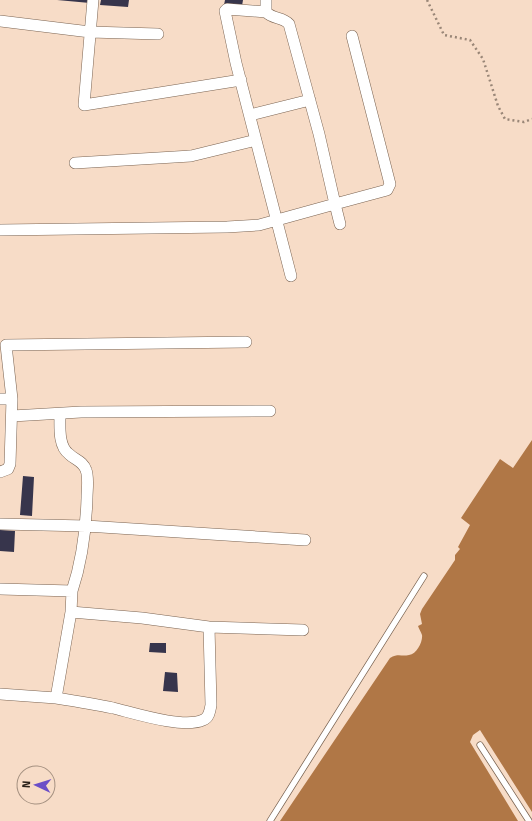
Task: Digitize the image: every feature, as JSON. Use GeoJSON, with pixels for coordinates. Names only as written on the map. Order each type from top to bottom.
{"type":"FeatureCollection","features":[{"type":"Feature","properties":{"kind":"street"},"geometry":{"type":"LineString","coordinates":[[93,0],[84,105],[241,80]]}},
{"type":"Feature","properties":{"kind":"street"},"geometry":{"type":"LineString","coordinates":[[266,0],[266,12]]}},
{"type":"Feature","properties":{"kind":"street"},"geometry":{"type":"LineString","coordinates":[[291,276],[225,11],[266,12],[274,17],[286,20],[289,24],[310,100],[340,224]]}},
{"type":"Feature","properties":{"kind":"street"},"geometry":{"type":"LineString","coordinates":[[0,21],[90,32],[158,34]]}},
{"type":"Feature","properties":{"kind":"street"},"geometry":{"type":"LineString","coordinates":[[0,230],[227,227],[259,224],[387,190],[390,184],[352,36]]}},
{"type":"Feature","properties":{"kind":"street"},"geometry":{"type":"LineString","coordinates":[[250,115],[310,100]]}},
{"type":"Feature","properties":{"kind":"street"},"geometry":{"type":"LineString","coordinates":[[75,163],[191,156],[256,140]]}},
{"type":"Feature","properties":{"kind":"street"},"geometry":{"type":"LineString","coordinates":[[0,472],[8,469],[10,464],[12,416],[12,399],[3,345],[246,342]]}},
{"type":"Feature","properties":{"kind":"street"},"geometry":{"type":"LineString","coordinates":[[0,399],[12,399]]}},
{"type":"Feature","properties":{"kind":"street"},"geometry":{"type":"LineString","coordinates":[[12,416],[81,412],[270,412]]}},
{"type":"Feature","properties":{"kind":"street"},"geometry":{"type":"LineString","coordinates":[[56,698],[71,612],[72,591],[78,573],[86,526],[88,483],[86,470],[79,460],[68,454],[61,439],[60,414]]}},
{"type":"Feature","properties":{"kind":"street"},"geometry":{"type":"LineString","coordinates":[[0,524],[86,526],[305,540]]}},
{"type":"Feature","properties":{"kind":"street"},"geometry":{"type":"LineString","coordinates":[[0,589],[72,591]]}},
{"type":"Feature","properties":{"kind":"street"},"geometry":{"type":"LineString","coordinates":[[71,612],[142,618],[209,628],[303,630]]}},
{"type":"Feature","properties":{"kind":"street"},"geometry":{"type":"LineString","coordinates":[[0,694],[56,698],[112,708],[162,721],[189,722],[203,720],[209,714],[211,705],[209,628]]}},
{"type":"Feature","properties":{"kind":"lane"},"geometry":{"type":"LineString","coordinates":[[270,821],[424,576]]}},
{"type":"Feature","properties":{"kind":"lane"},"geometry":{"type":"LineString","coordinates":[[480,745],[529,821]]}},
{"type":"Feature","properties":{"kind":"path"},"geometry":{"type":"LineString","coordinates":[[427,0],[444,35],[470,40],[483,59],[498,106],[505,119],[524,122],[532,119]]}},
{"type":"Feature","properties":{"kind":"shaded area"},"geometry":{"type":"Polygon","coordinates":[[[532,440],[532,812],[480,730],[473,735],[470,742],[518,821],[280,821],[390,658],[412,654],[419,647],[422,641],[422,635],[418,626],[422,624],[420,614],[422,609],[455,560],[455,555],[460,549],[458,547],[470,525],[461,518],[500,459],[513,468],[532,440]]]}},
{"type":"Feature","properties":{"kind":"building"},"geometry":{"type":"Polygon","coordinates":[[[57,0],[90,0],[90,3],[57,0]]]}},
{"type":"Feature","properties":{"kind":"building"},"geometry":{"type":"Polygon","coordinates":[[[101,0],[129,0],[128,7],[100,5],[101,0]]]}},
{"type":"Feature","properties":{"kind":"building"},"geometry":{"type":"Polygon","coordinates":[[[225,0],[243,0],[242,6],[224,5],[225,0]]]}},
{"type":"Feature","properties":{"kind":"building"},"geometry":{"type":"Polygon","coordinates":[[[23,476],[34,477],[32,516],[20,515],[23,476]]]}},
{"type":"Feature","properties":{"kind":"building"},"geometry":{"type":"Polygon","coordinates":[[[0,530],[15,531],[14,552],[0,551],[0,530]]]}},
{"type":"Feature","properties":{"kind":"building"},"geometry":{"type":"Polygon","coordinates":[[[150,643],[166,643],[166,653],[149,652],[150,643]]]}},
{"type":"Feature","properties":{"kind":"building"},"geometry":{"type":"Polygon","coordinates":[[[165,672],[177,673],[178,692],[163,691],[165,672]]]}}]}
